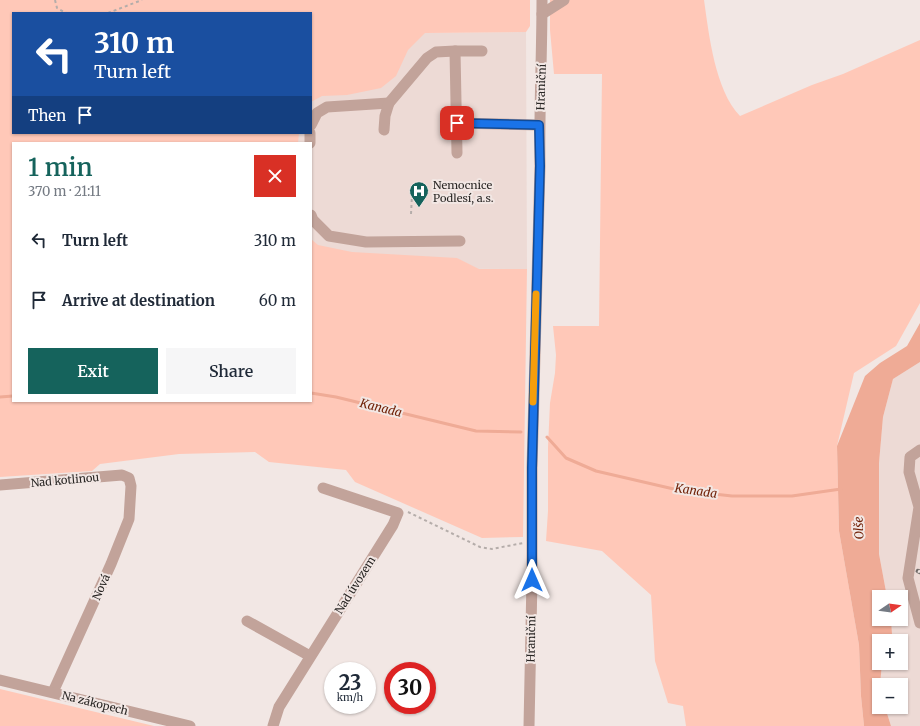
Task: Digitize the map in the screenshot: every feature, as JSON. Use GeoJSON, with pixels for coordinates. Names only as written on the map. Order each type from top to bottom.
{"type":"FeatureCollection","features":[{"type":"Feature","properties":{"kind":"street","name":"Hraniční"},"geometry":{"type":"LineString","coordinates":[[529,726],[532,468],[540,166],[539,125],[542,0]]}},
{"type":"Feature","properties":{"kind":"street"},"geometry":{"type":"LineString","coordinates":[[542,14],[564,0]]}},
{"type":"Feature","properties":{"kind":"street"},"geometry":{"type":"LineString","coordinates":[[456,51],[457,153]]}},
{"type":"Feature","properties":{"kind":"street"},"geometry":{"type":"LineString","coordinates":[[384,130],[385,116],[389,103],[426,58],[436,52],[482,51]]}},
{"type":"Feature","properties":{"kind":"street"},"geometry":{"type":"LineString","coordinates":[[312,123],[317,113],[327,106],[389,103]]}},
{"type":"Feature","properties":{"kind":"street"},"geometry":{"type":"LineString","coordinates":[[457,123],[539,125]]}},
{"type":"Feature","properties":{"kind":"street"},"geometry":{"type":"LineString","coordinates":[[312,218],[329,236],[366,242],[460,241]]}},
{"type":"Feature","properties":{"kind":"street"},"geometry":{"type":"LineString","coordinates":[[920,450],[910,457],[909,472],[919,507],[908,578],[920,623]]}},
{"type":"Feature","properties":{"kind":"street","name":"Nad kotlinou"},"geometry":{"type":"LineString","coordinates":[[0,485],[122,476],[129,478]]}},
{"type":"Feature","properties":{"kind":"street","name":"Nová"},"geometry":{"type":"LineString","coordinates":[[53,692],[111,564],[129,519],[131,486],[129,478]]}},
{"type":"Feature","properties":{"kind":"street"},"geometry":{"type":"LineString","coordinates":[[323,488],[398,513]]}},
{"type":"Feature","properties":{"kind":"street","name":"Nad úvozem"},"geometry":{"type":"LineString","coordinates":[[273,726],[279,707],[393,525],[398,513]]}},
{"type":"Feature","properties":{"kind":"street"},"geometry":{"type":"LineString","coordinates":[[247,621],[310,656]]}},
{"type":"Feature","properties":{"kind":"street","name":"Na zákopech"},"geometry":{"type":"LineString","coordinates":[[0,680],[190,726]]}},
{"type":"Feature","properties":{"kind":"path"},"geometry":{"type":"LineString","coordinates":[[55,0],[57,8],[64,12]]}},
{"type":"Feature","properties":{"kind":"path"},"geometry":{"type":"LineString","coordinates":[[111,12],[142,0]]}},
{"type":"Feature","properties":{"kind":"path"},"geometry":{"type":"LineString","coordinates":[[411,214],[412,195]]}},
{"type":"Feature","properties":{"kind":"path"},"geometry":{"type":"LineString","coordinates":[[398,513],[405,511],[480,547],[492,549],[532,542]]}},
{"type":"Feature","properties":{"kind":"shaded area"},"geometry":{"type":"Polygon","coordinates":[[[0,0],[530,0],[530,26],[526,32],[425,33],[408,50],[396,76],[381,88],[347,95],[322,96],[312,101],[312,12],[12,12],[12,134],[299,134],[298,142],[12,142],[12,402],[312,402],[312,240],[318,245],[352,252],[457,258],[479,269],[527,269],[523,537],[482,538],[355,482],[346,470],[269,462],[255,452],[179,454],[100,464],[92,471],[0,477],[0,0]]]}},
{"type":"Feature","properties":{"kind":"shaded area"},"geometry":{"type":"Polygon","coordinates":[[[550,0],[704,0],[714,61],[731,105],[740,116],[812,85],[843,74],[920,40],[920,303],[896,346],[854,373],[837,446],[839,531],[859,645],[864,726],[686,726],[683,706],[668,703],[655,661],[651,595],[602,551],[546,541],[550,403],[555,373],[556,355],[553,326],[599,326],[602,74],[554,74],[550,30],[550,0]]]}},
{"type":"Feature","properties":{"kind":"shaded area","name":"Nemocnice Podlesí, a.s."},"geometry":{"type":"Polygon","coordinates":[[[312,32],[526,32],[527,269],[312,268],[312,142],[281,142],[281,134],[312,134],[312,32]]]}},
{"type":"Feature","properties":{"kind":"shaded area"},"geometry":{"type":"Polygon","coordinates":[[[920,362],[920,726],[891,726],[887,714],[908,714],[908,678],[881,678],[881,670],[908,670],[908,634],[892,634],[891,626],[908,626],[908,590],[886,590],[879,554],[879,463],[883,417],[893,379],[920,362]]]}},
{"type":"Feature","properties":{"kind":"shaded area"},"geometry":{"type":"Polygon","coordinates":[[[0,689],[154,726],[0,726],[0,689]]]}},
{"type":"Feature","properties":{"kind":"water","name":"Olše"},"geometry":{"type":"Polygon","coordinates":[[[920,323],[920,362],[893,379],[883,417],[879,463],[879,554],[886,590],[872,590],[872,626],[891,626],[892,634],[872,634],[872,670],[881,670],[881,678],[872,678],[872,714],[887,714],[891,726],[864,726],[859,645],[839,531],[837,446],[865,376],[880,363],[907,346],[920,323]]]}},
{"type":"Feature","properties":{"kind":"waterway","name":"Kanada"},"geometry":{"type":"LineString","coordinates":[[312,393],[336,397],[476,431],[521,432]]}},
{"type":"Feature","properties":{"kind":"waterway","name":"Kanada"},"geometry":{"type":"LineString","coordinates":[[0,397],[12,396]]}},
{"type":"Feature","properties":{"kind":"waterway","name":"Kanada"},"geometry":{"type":"LineString","coordinates":[[547,437],[566,458],[596,471],[678,490],[732,496],[792,496],[841,489]]}},
{"type":"Feature","properties":{"kind":"slow traffic"},"geometry":{"type":"LineString","coordinates":[[533,402],[536,294]]}},
{"type":"Feature","properties":{"kind":"place","name":"Nemocnice Podlesí, a.s."},"geometry":{"type":"Point","coordinates":[419,208]}},
{"type":"Feature","properties":{"kind":"route"},"geometry":{"type":"LineString","coordinates":[[457,123],[539,125],[540,166],[532,468],[532,580]]}}]}
